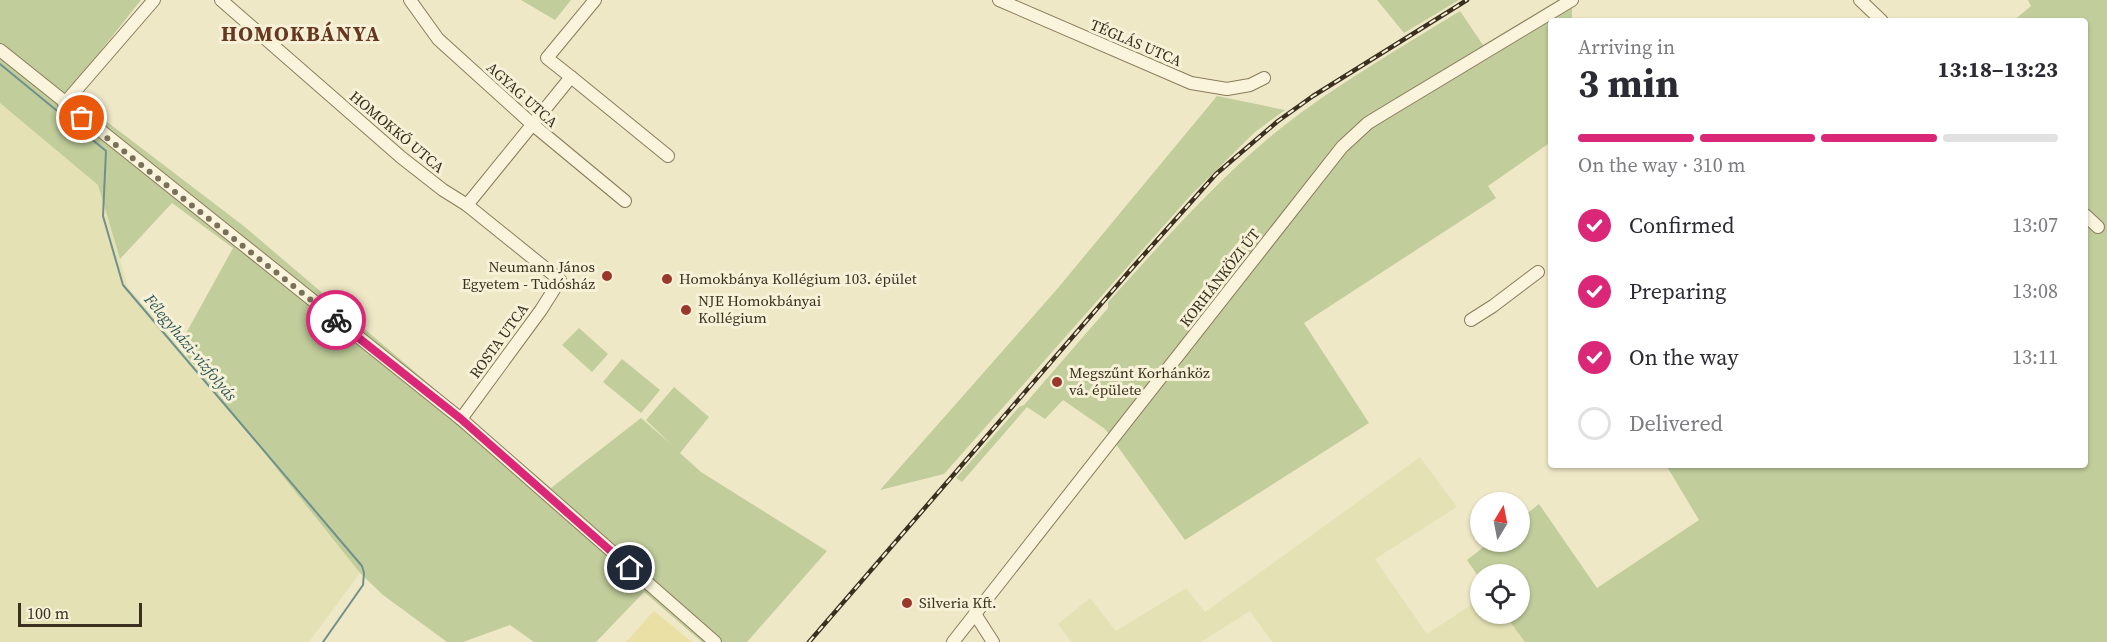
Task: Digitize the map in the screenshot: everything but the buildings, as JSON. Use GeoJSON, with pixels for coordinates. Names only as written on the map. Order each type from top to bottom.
{"type":"FeatureCollection","features":[{"type":"Feature","properties":{"kind":"street"},"geometry":{"type":"LineString","coordinates":[[64,104],[154,0]]}},
{"type":"Feature","properties":{"kind":"street","name":"HOMOKKŐ UTCA"},"geometry":{"type":"LineString","coordinates":[[221,0],[402,158],[466,205],[560,280]]}},
{"type":"Feature","properties":{"kind":"street","name":"AGYAG UTCA"},"geometry":{"type":"LineString","coordinates":[[410,0],[438,39],[532,124],[626,201]]}},
{"type":"Feature","properties":{"kind":"street"},"geometry":{"type":"LineString","coordinates":[[595,0],[547,58],[668,156]]}},
{"type":"Feature","properties":{"kind":"street","name":"TÉGLÁS UTCA"},"geometry":{"type":"LineString","coordinates":[[999,0],[1191,83],[1227,89],[1250,85],[1264,78]]}},
{"type":"Feature","properties":{"kind":"street","name":"KORHÁNKÖZI ÚT"},"geometry":{"type":"LineString","coordinates":[[953,642],[1342,147],[1368,123],[1572,0]]}},
{"type":"Feature","properties":{"kind":"street"},"geometry":{"type":"LineString","coordinates":[[1860,0],[1879,18]]}},
{"type":"Feature","properties":{"kind":"street"},"geometry":{"type":"LineString","coordinates":[[0,50],[64,104],[461,419],[715,642]]}},
{"type":"Feature","properties":{"kind":"street"},"geometry":{"type":"LineString","coordinates":[[466,205],[571,78]]}},
{"type":"Feature","properties":{"kind":"street"},"geometry":{"type":"LineString","coordinates":[[2088,218],[2098,227]]}},
{"type":"Feature","properties":{"kind":"street"},"geometry":{"type":"LineString","coordinates":[[1471,320],[1538,272]]}},
{"type":"Feature","properties":{"kind":"street","name":"ROSTA UTCA"},"geometry":{"type":"LineString","coordinates":[[461,419],[541,310],[560,280]]}},
{"type":"Feature","properties":{"kind":"street"},"geometry":{"type":"LineString","coordinates":[[975,614],[993,642]]}},
{"type":"Feature","properties":{"kind":"shaded area"},"geometry":{"type":"Polygon","coordinates":[[[0,103],[98,185],[128,287],[179,346],[360,573],[309,642],[0,642],[0,103]]]}},
{"type":"Feature","properties":{"kind":"shaded area"},"geometry":{"type":"Polygon","coordinates":[[[1420,457],[1457,507],[1375,559],[1427,634],[1470,606],[1470,624],[1512,624],[1525,642],[1272,642],[1250,611],[1201,642],[1071,642],[1058,624],[1090,598],[1116,631],[1186,588],[1205,612],[1420,457]]]}},
{"type":"Feature","properties":{"kind":"green space"},"geometry":{"type":"Polygon","coordinates":[[[0,0],[141,0],[68,92],[245,227],[551,488],[641,418],[672,445],[646,420],[674,387],[709,417],[680,453],[701,472],[827,551],[747,642],[702,642],[644,592],[596,642],[534,642],[510,625],[463,642],[447,642],[383,595],[360,573],[179,346],[233,248],[172,203],[120,259],[98,185],[0,103],[0,0]]]}},
{"type":"Feature","properties":{"kind":"green space"},"geometry":{"type":"Polygon","coordinates":[[[521,0],[571,0],[555,20],[521,0]]]}},
{"type":"Feature","properties":{"kind":"green space"},"geometry":{"type":"Polygon","coordinates":[[[1377,0],[1459,0],[1404,33],[1377,0]]]}},
{"type":"Feature","properties":{"kind":"green space"},"geometry":{"type":"Polygon","coordinates":[[[1558,0],[1572,0],[1572,18],[1548,18],[1548,144],[1488,186],[1496,198],[1304,323],[1369,423],[1185,540],[1105,429],[1063,400],[1045,419],[1027,407],[962,482],[956,478],[1019,407],[1024,405],[1108,308],[1108,302],[1170,234],[1235,168],[1281,128],[1346,81],[1460,11],[1483,45],[1558,0]]]}},
{"type":"Feature","properties":{"kind":"green space"},"geometry":{"type":"Polygon","coordinates":[[[2028,0],[2107,0],[2107,642],[1525,642],[1512,624],[1530,624],[1530,564],[1470,564],[1467,560],[1477,552],[1530,552],[1530,511],[1539,504],[1597,588],[1699,520],[1668,468],[2088,468],[2088,18],[2017,18],[2031,6],[2028,0]]]}},
{"type":"Feature","properties":{"kind":"green space"},"geometry":{"type":"Polygon","coordinates":[[[1217,96],[1285,110],[1255,132],[1191,195],[944,474],[880,490],[1058,288],[1217,96]]]}},
{"type":"Feature","properties":{"kind":"green space"},"geometry":{"type":"Polygon","coordinates":[[[579,328],[608,354],[592,372],[562,345],[579,328]]]}},
{"type":"Feature","properties":{"kind":"green space"},"geometry":{"type":"Polygon","coordinates":[[[622,359],[660,390],[641,413],[603,382],[622,359]]]}},
{"type":"Feature","properties":{"kind":"sand"},"geometry":{"type":"Polygon","coordinates":[[[654,611],[692,642],[626,642],[654,611]]]}},
{"type":"Feature","properties":{"kind":"waterway","name":"Félegyházi-vízfolyás"},"geometry":{"type":"LineString","coordinates":[[0,64],[106,151],[103,216],[123,285],[362,566],[363,585],[323,642]]}},
{"type":"Feature","properties":{"kind":"railway"},"geometry":{"type":"LineString","coordinates":[[809,642],[1216,174],[1278,121],[1313,96],[1467,0]]}},
{"type":"Feature","properties":{"kind":"way so far"},"geometry":{"type":"LineString","coordinates":[[82,118],[336,320]]}},
{"type":"Feature","properties":{"kind":"place","name":"Neumann János Egyetem - Tudósház"},"geometry":{"type":"Point","coordinates":[607,276]}},
{"type":"Feature","properties":{"kind":"place","name":"Homokbánya Kollégium 103. épület"},"geometry":{"type":"Point","coordinates":[667,279]}},
{"type":"Feature","properties":{"kind":"place","name":"NJE Homokbányai Kollégium"},"geometry":{"type":"Point","coordinates":[686,310]}},
{"type":"Feature","properties":{"kind":"place","name":"Megszűnt Korhánköz vá. épülete"},"geometry":{"type":"Point","coordinates":[1057,382]}},
{"type":"Feature","properties":{"kind":"place","name":"Silveria Kft."},"geometry":{"type":"Point","coordinates":[907,603]}},
{"type":"Feature","properties":{"kind":"district","name":"HOMOKBÁNYA"},"geometry":{"type":"Point","coordinates":[301,34]}},
{"type":"Feature","properties":{"kind":"route"},"geometry":{"type":"LineString","coordinates":[[336,320],[461,419],[630,568]]}}]}
